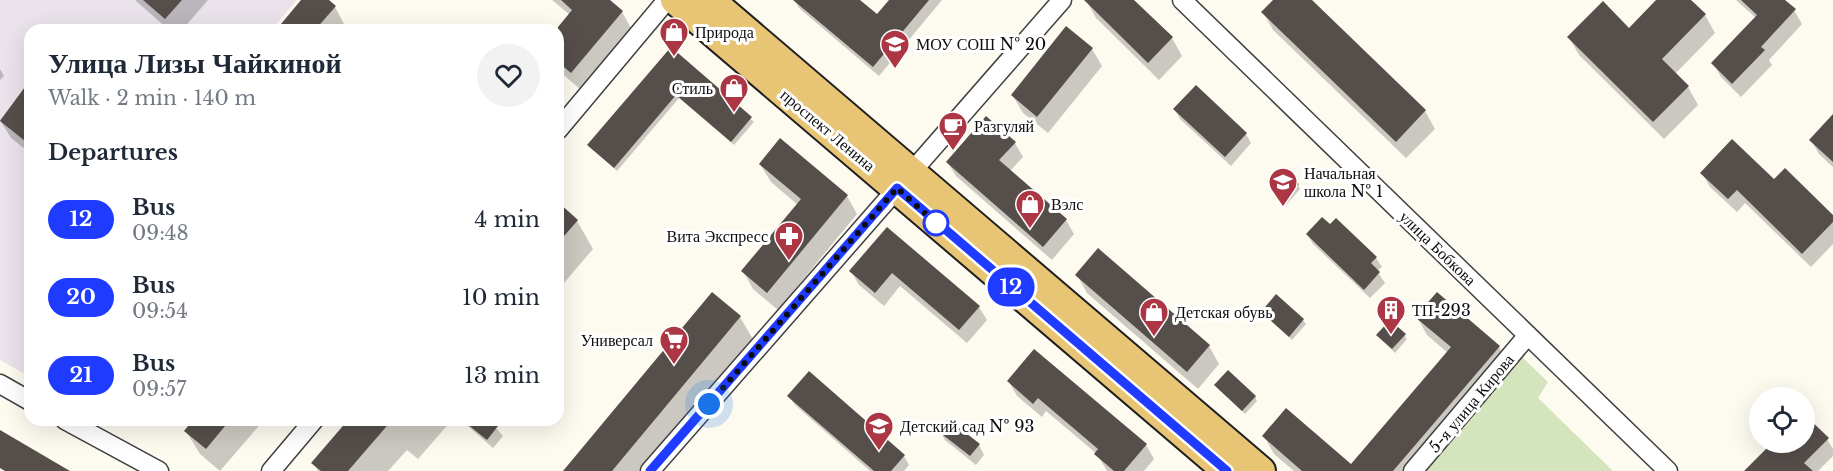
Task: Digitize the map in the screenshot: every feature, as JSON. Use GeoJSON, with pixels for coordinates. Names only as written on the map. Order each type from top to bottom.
{"type":"FeatureCollection","features":[{"type":"Feature","properties":{"kind":"main road","name":"проспект Ленина"},"geometry":{"type":"LineString","coordinates":[[675,0],[904,180],[1261,471]]}},
{"type":"Feature","properties":{"kind":"main road","name":"проспект Ленина"},"geometry":{"type":"LineString","coordinates":[[710,0],[904,180],[1227,471]]}},
{"type":"Feature","properties":{"kind":"street"},"geometry":{"type":"LineString","coordinates":[[564,123],[667,0]]}},
{"type":"Feature","properties":{"kind":"street"},"geometry":{"type":"LineString","coordinates":[[650,471],[1062,0]]}},
{"type":"Feature","properties":{"kind":"street","name":"улица Бобкова"},"geometry":{"type":"LineString","coordinates":[[1182,0],[1668,471]]}},
{"type":"Feature","properties":{"kind":"street","name":"5-я улица Кирова"},"geometry":{"type":"LineString","coordinates":[[1413,471],[1528,335]]}},
{"type":"Feature","properties":{"kind":"street"},"geometry":{"type":"LineString","coordinates":[[0,384],[24,398]]}},
{"type":"Feature","properties":{"kind":"street"},"geometry":{"type":"LineString","coordinates":[[76,426],[157,471]]}},
{"type":"Feature","properties":{"kind":"street"},"geometry":{"type":"LineString","coordinates":[[271,471],[309,426]]}},
{"type":"Feature","properties":{"kind":"shaded area"},"geometry":{"type":"Polygon","coordinates":[[[0,0],[297,0],[276,24],[24,24],[24,374],[0,360],[0,0]]]}},
{"type":"Feature","properties":{"kind":"green space"},"geometry":{"type":"Polygon","coordinates":[[[1521,356],[1548,382],[1538,398],[1613,471],[1423,471],[1521,356]]]}},
{"type":"Feature","properties":{"kind":"building"},"geometry":{"type":"Polygon","coordinates":[[[143,0],[182,0],[165,19],[143,0]]]}},
{"type":"Feature","properties":{"kind":"building"},"geometry":{"type":"Polygon","coordinates":[[[301,0],[329,0],[336,6],[320,24],[281,24],[301,0]]]}},
{"type":"Feature","properties":{"kind":"building"},"geometry":{"type":"Polygon","coordinates":[[[561,0],[610,0],[623,11],[571,73],[564,67],[564,24],[560,24],[572,10],[561,0]]]}},
{"type":"Feature","properties":{"kind":"building"},"geometry":{"type":"Polygon","coordinates":[[[793,0],[860,0],[877,14],[889,0],[929,0],[873,67],[793,0]]]}},
{"type":"Feature","properties":{"kind":"building"},"geometry":{"type":"Polygon","coordinates":[[[1084,0],[1134,0],[1173,37],[1148,63],[1084,0]]]}},
{"type":"Feature","properties":{"kind":"building"},"geometry":{"type":"Polygon","coordinates":[[[1273,0],[1312,0],[1426,110],[1396,142],[1261,12],[1273,0]]]}},
{"type":"Feature","properties":{"kind":"building"},"geometry":{"type":"Polygon","coordinates":[[[1656,0],[1691,0],[1706,14],[1662,59],[1689,86],[1653,122],[1567,37],[1603,1],[1629,28],[1656,0]]]}},
{"type":"Feature","properties":{"kind":"building"},"geometry":{"type":"Polygon","coordinates":[[[1741,0],[1785,0],[1796,9],[1761,47],[1765,50],[1732,84],[1711,63],[1757,15],[1741,0]]]}},
{"type":"Feature","properties":{"kind":"building"},"geometry":{"type":"Polygon","coordinates":[[[1066,26],[1093,48],[1037,117],[1011,95],[1066,26]]]}},
{"type":"Feature","properties":{"kind":"building"},"geometry":{"type":"Polygon","coordinates":[[[671,47],[752,117],[731,142],[676,95],[614,168],[587,145],[671,47]]]}},
{"type":"Feature","properties":{"kind":"building"},"geometry":{"type":"Polygon","coordinates":[[[1196,85],[1247,133],[1225,157],[1173,109],[1196,85]]]}},
{"type":"Feature","properties":{"kind":"building"},"geometry":{"type":"Polygon","coordinates":[[[24,88],[24,140],[0,121],[24,88]]]}},
{"type":"Feature","properties":{"kind":"building"},"geometry":{"type":"Polygon","coordinates":[[[1833,114],[1833,162],[1809,140],[1833,114]]]}},
{"type":"Feature","properties":{"kind":"building"},"geometry":{"type":"Polygon","coordinates":[[[986,116],[1016,142],[999,160],[1067,219],[1043,247],[946,162],[986,116]]]}},
{"type":"Feature","properties":{"kind":"building"},"geometry":{"type":"Polygon","coordinates":[[[780,138],[848,195],[767,293],[741,271],[801,199],[759,164],[780,138]]]}},
{"type":"Feature","properties":{"kind":"building"},"geometry":{"type":"Polygon","coordinates":[[[1732,139],[1774,179],[1785,168],[1833,215],[1833,222],[1802,254],[1737,190],[1728,199],[1700,173],[1732,139]]]}},
{"type":"Feature","properties":{"kind":"building"},"geometry":{"type":"Polygon","coordinates":[[[1287,173],[1299,184],[1282,202],[1271,191],[1287,173]]]}},
{"type":"Feature","properties":{"kind":"building"},"geometry":{"type":"Polygon","coordinates":[[[564,207],[578,220],[564,236],[564,207]]]}},
{"type":"Feature","properties":{"kind":"building"},"geometry":{"type":"Polygon","coordinates":[[[1322,217],[1330,224],[1336,218],[1377,257],[1371,263],[1380,272],[1364,290],[1306,234],[1322,217]]]}},
{"type":"Feature","properties":{"kind":"building"},"geometry":{"type":"Polygon","coordinates":[[[887,227],[980,306],[959,330],[892,273],[875,293],[849,271],[887,227]]]}},
{"type":"Feature","properties":{"kind":"building"},"geometry":{"type":"Polygon","coordinates":[[[1098,248],[1210,345],[1187,372],[1075,275],[1098,248]]]}},
{"type":"Feature","properties":{"kind":"building"},"geometry":{"type":"Polygon","coordinates":[[[712,292],[741,316],[612,471],[563,471],[712,292]]]}},
{"type":"Feature","properties":{"kind":"building"},"geometry":{"type":"Polygon","coordinates":[[[1437,292],[1500,346],[1393,471],[1302,471],[1262,436],[1286,408],[1351,464],[1451,347],[1415,317],[1437,292]]]}},
{"type":"Feature","properties":{"kind":"building"},"geometry":{"type":"Polygon","coordinates":[[[1276,294],[1304,319],[1289,337],[1261,312],[1276,294]]]}},
{"type":"Feature","properties":{"kind":"building","name":"ТП-293"},"geometry":{"type":"Polygon","coordinates":[[[1390,320],[1406,334],[1392,349],[1376,335],[1390,320]]]}},
{"type":"Feature","properties":{"kind":"building"},"geometry":{"type":"Polygon","coordinates":[[[1034,349],[1147,444],[1124,471],[1114,471],[1094,454],[1098,449],[1038,398],[1033,404],[1007,381],[1034,349]]]}},
{"type":"Feature","properties":{"kind":"building"},"geometry":{"type":"Polygon","coordinates":[[[1228,370],[1256,396],[1242,411],[1214,385],[1228,370]]]}},
{"type":"Feature","properties":{"kind":"building"},"geometry":{"type":"Polygon","coordinates":[[[809,371],[905,455],[891,471],[874,471],[787,396],[809,371]]]}},
{"type":"Feature","properties":{"kind":"building"},"geometry":{"type":"Polygon","coordinates":[[[948,419],[980,444],[970,456],[938,431],[948,419]]]}},
{"type":"Feature","properties":{"kind":"building"},"geometry":{"type":"Polygon","coordinates":[[[1815,425],[1829,438],[1815,452],[1815,425]]]}},
{"type":"Feature","properties":{"kind":"building"},"geometry":{"type":"Polygon","coordinates":[[[188,426],[225,426],[206,449],[184,431],[188,426]]]}},
{"type":"Feature","properties":{"kind":"building"},"geometry":{"type":"Polygon","coordinates":[[[343,426],[387,426],[348,471],[321,471],[311,463],[343,426]]]}},
{"type":"Feature","properties":{"kind":"building"},"geometry":{"type":"Polygon","coordinates":[[[470,426],[498,426],[487,440],[470,426]]]}},
{"type":"Feature","properties":{"kind":"building"},"geometry":{"type":"Polygon","coordinates":[[[0,430],[70,471],[5,471],[0,468],[0,430]]]}},
{"type":"Feature","properties":{"kind":"building"},"geometry":{"type":"Polygon","coordinates":[[[1762,453],[1814,453],[1804,463],[1813,471],[1744,471],[1762,453]]]}},
{"type":"Feature","properties":{"kind":"bus line","name":"12"},"geometry":{"type":"LineString","coordinates":[[650,471],[897,188],[1227,471]]}},
{"type":"Feature","properties":{"kind":"place","name":"Природа"},"geometry":{"type":"Point","coordinates":[674,58]}},
{"type":"Feature","properties":{"kind":"place","name":"МОУ СОШ № 20"},"geometry":{"type":"Point","coordinates":[895,70]}},
{"type":"Feature","properties":{"kind":"place","name":"Стиль"},"geometry":{"type":"Point","coordinates":[734,114]}},
{"type":"Feature","properties":{"kind":"place","name":"Разгуляй"},"geometry":{"type":"Point","coordinates":[953,152]}},
{"type":"Feature","properties":{"kind":"place","name":"Начальная школа № 1"},"geometry":{"type":"Point","coordinates":[1283,208]}},
{"type":"Feature","properties":{"kind":"place","name":"Вэлс"},"geometry":{"type":"Point","coordinates":[1030,230]}},
{"type":"Feature","properties":{"kind":"place","name":"Вита Экспресс"},"geometry":{"type":"Point","coordinates":[789,262]}},
{"type":"Feature","properties":{"kind":"place","name":"ТП-293"},"geometry":{"type":"Point","coordinates":[1391,336]}},
{"type":"Feature","properties":{"kind":"place","name":"Детская обувь"},"geometry":{"type":"Point","coordinates":[1154,338]}},
{"type":"Feature","properties":{"kind":"place","name":"Универсал"},"geometry":{"type":"Point","coordinates":[674,366]}},
{"type":"Feature","properties":{"kind":"place","name":"Детский сад № 93"},"geometry":{"type":"Point","coordinates":[879,452]}},
{"type":"Feature","properties":{"kind":"route"},"geometry":{"type":"LineString","coordinates":[[709,404],[897,188],[936,223]]}}]}
